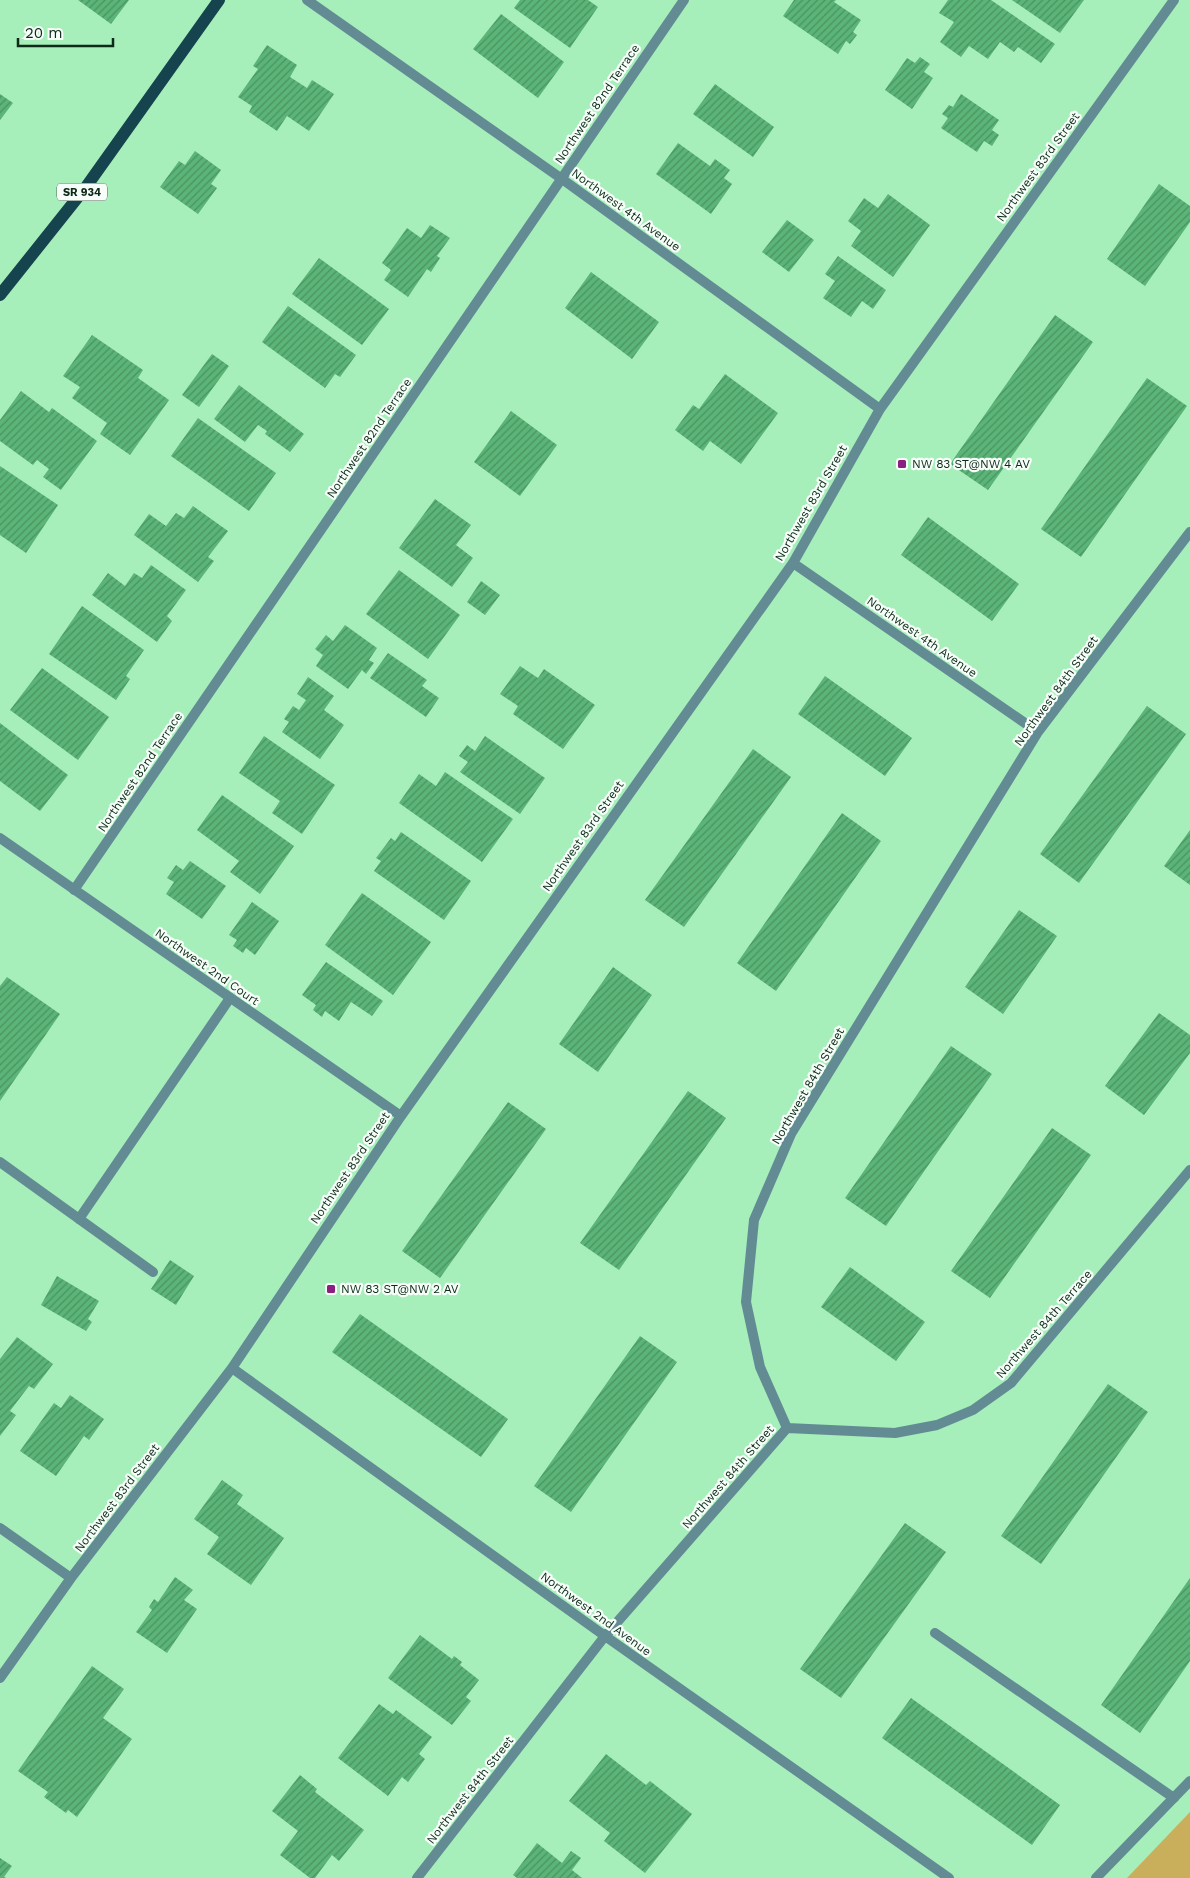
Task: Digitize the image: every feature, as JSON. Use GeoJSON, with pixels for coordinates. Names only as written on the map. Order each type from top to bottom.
{"type":"FeatureCollection","features":[{"type":"Feature","properties":{"kind":"main road","name":"SR 934"},"geometry":{"type":"LineString","coordinates":[[0,295],[86,187],[219,0]]}},
{"type":"Feature","properties":{"kind":"street","name":"Northwest 4th Avenue"},"geometry":{"type":"LineString","coordinates":[[307,0],[562,179],[880,410]]}},
{"type":"Feature","properties":{"kind":"street","name":"Northwest 82nd Terrace"},"geometry":{"type":"LineString","coordinates":[[74,890],[684,0]]}},
{"type":"Feature","properties":{"kind":"street","name":"Northwest 83rd Street"},"geometry":{"type":"LineString","coordinates":[[0,1678],[71,1578],[232,1368],[401,1116],[792,563],[880,410],[1174,0]]}},
{"type":"Feature","properties":{"kind":"street","name":"Northwest 84th Street"},"geometry":{"type":"LineString","coordinates":[[417,1878],[605,1636],[787,1428],[760,1367],[746,1302],[754,1220],[792,1134],[1038,732],[1190,532]]}},
{"type":"Feature","properties":{"kind":"street","name":"Northwest 4th Avenue"},"geometry":{"type":"LineString","coordinates":[[792,563],[1038,732]]}},
{"type":"Feature","properties":{"kind":"street","name":"Northwest 2nd Court"},"geometry":{"type":"LineString","coordinates":[[0,838],[401,1116]]}},
{"type":"Feature","properties":{"kind":"street"},"geometry":{"type":"LineString","coordinates":[[79,1219],[230,998]]}},
{"type":"Feature","properties":{"kind":"street"},"geometry":{"type":"LineString","coordinates":[[0,1162],[152,1272]]}},
{"type":"Feature","properties":{"kind":"street","name":"Northwest 84th Terrace"},"geometry":{"type":"LineString","coordinates":[[787,1428],[895,1433],[937,1425],[973,1410],[1011,1383],[1190,1170]]}},
{"type":"Feature","properties":{"kind":"street","name":"Northwest 2nd Avenue"},"geometry":{"type":"LineString","coordinates":[[232,1368],[605,1636],[949,1878]]}},
{"type":"Feature","properties":{"kind":"street"},"geometry":{"type":"LineString","coordinates":[[0,1528],[71,1578]]}},
{"type":"Feature","properties":{"kind":"street"},"geometry":{"type":"LineString","coordinates":[[935,1633],[1174,1798]]}},
{"type":"Feature","properties":{"kind":"street"},"geometry":{"type":"LineString","coordinates":[[1096,1878],[1190,1781]]}},
{"type":"Feature","properties":{"kind":"shaded area"},"geometry":{"type":"Polygon","coordinates":[[[1190,1812],[1190,1878],[1127,1878],[1190,1812]]]}},
{"type":"Feature","properties":{"kind":"building"},"geometry":{"type":"Polygon","coordinates":[[[78,0],[129,0],[111,24],[78,0]]]}},
{"type":"Feature","properties":{"kind":"building"},"geometry":{"type":"Polygon","coordinates":[[[520,0],[588,0],[598,7],[570,48],[514,8],[520,0]]]}},
{"type":"Feature","properties":{"kind":"building"},"geometry":{"type":"Polygon","coordinates":[[[794,0],[836,0],[834,2],[861,20],[853,32],[857,35],[850,44],[846,41],[838,54],[783,16],[794,0]]]}},
{"type":"Feature","properties":{"kind":"building"},"geometry":{"type":"Polygon","coordinates":[[[948,0],[991,0],[1055,44],[1041,63],[1018,47],[1014,52],[1000,42],[988,59],[969,46],[961,57],[940,42],[954,22],[939,13],[948,0]]]}},
{"type":"Feature","properties":{"kind":"building"},"geometry":{"type":"Polygon","coordinates":[[[1012,0],[1084,0],[1060,33],[1012,0]]]}},
{"type":"Feature","properties":{"kind":"building"},"geometry":{"type":"Polygon","coordinates":[[[501,14],[564,62],[538,98],[473,49],[501,14]]]}},
{"type":"Feature","properties":{"kind":"building"},"geometry":{"type":"Polygon","coordinates":[[[267,45],[297,65],[290,77],[307,88],[312,80],[334,94],[309,131],[287,116],[277,131],[249,112],[252,106],[238,97],[258,69],[253,66],[267,45]]]}},
{"type":"Feature","properties":{"kind":"building"},"geometry":{"type":"Polygon","coordinates":[[[920,57],[930,64],[924,72],[933,78],[912,109],[885,90],[907,58],[915,63],[920,57]]]}},
{"type":"Feature","properties":{"kind":"building"},"geometry":{"type":"Polygon","coordinates":[[[715,84],[774,127],[753,157],[693,114],[715,84]]]}},
{"type":"Feature","properties":{"kind":"building"},"geometry":{"type":"Polygon","coordinates":[[[0,94],[13,103],[0,120],[0,94]]]}},
{"type":"Feature","properties":{"kind":"building"},"geometry":{"type":"Polygon","coordinates":[[[961,94],[999,120],[992,130],[999,135],[992,146],[984,141],[977,152],[941,128],[948,118],[942,114],[949,105],[953,107],[961,94]]]}},
{"type":"Feature","properties":{"kind":"building"},"geometry":{"type":"Polygon","coordinates":[[[678,143],[710,166],[715,159],[730,170],[724,178],[732,184],[711,214],[656,174],[678,143]]]}},
{"type":"Feature","properties":{"kind":"building"},"geometry":{"type":"Polygon","coordinates":[[[195,151],[221,170],[211,184],[217,188],[198,214],[160,187],[179,161],[185,165],[195,151]]]}},
{"type":"Feature","properties":{"kind":"building"},"geometry":{"type":"Polygon","coordinates":[[[1159,184],[1190,206],[1190,222],[1145,286],[1107,259],[1159,184]]]}},
{"type":"Feature","properties":{"kind":"building"},"geometry":{"type":"Polygon","coordinates":[[[888,194],[930,225],[893,277],[851,246],[861,231],[848,221],[864,198],[878,208],[888,194]]]}},
{"type":"Feature","properties":{"kind":"building"},"geometry":{"type":"Polygon","coordinates":[[[787,220],[814,240],[789,272],[762,252],[787,220]]]}},
{"type":"Feature","properties":{"kind":"building"},"geometry":{"type":"Polygon","coordinates":[[[430,225],[450,238],[437,256],[440,258],[431,272],[427,269],[408,297],[384,280],[391,270],[382,263],[407,228],[421,238],[430,225]]]}},
{"type":"Feature","properties":{"kind":"building"},"geometry":{"type":"Polygon","coordinates":[[[838,256],[886,290],[873,309],[862,301],[851,317],[823,298],[835,281],[825,274],[838,256]]]}},
{"type":"Feature","properties":{"kind":"building"},"geometry":{"type":"Polygon","coordinates":[[[319,258],[389,309],[362,345],[292,294],[319,258]]]}},
{"type":"Feature","properties":{"kind":"building"},"geometry":{"type":"Polygon","coordinates":[[[591,272],[659,322],[632,359],[565,308],[591,272]]]}},
{"type":"Feature","properties":{"kind":"building"},"geometry":{"type":"Polygon","coordinates":[[[288,306],[356,355],[340,377],[335,374],[325,388],[262,342],[288,306]]]}},
{"type":"Feature","properties":{"kind":"building"},"geometry":{"type":"Polygon","coordinates":[[[1055,315],[1093,342],[988,490],[950,464],[1055,315]]]}},
{"type":"Feature","properties":{"kind":"building"},"geometry":{"type":"Polygon","coordinates":[[[92,335],[143,370],[138,378],[169,400],[130,455],[100,434],[107,423],[72,398],[80,387],[63,376],[92,335]]]}},
{"type":"Feature","properties":{"kind":"building"},"geometry":{"type":"Polygon","coordinates":[[[212,354],[229,366],[199,407],[182,395],[212,354]]]}},
{"type":"Feature","properties":{"kind":"building"},"geometry":{"type":"Polygon","coordinates":[[[725,374],[778,413],[741,464],[710,441],[703,451],[675,430],[693,405],[699,409],[725,374]]]}},
{"type":"Feature","properties":{"kind":"building"},"geometry":{"type":"Polygon","coordinates":[[[1147,378],[1187,406],[1081,557],[1041,529],[1147,378]]]}},
{"type":"Feature","properties":{"kind":"building"},"geometry":{"type":"Polygon","coordinates":[[[239,385],[304,434],[290,452],[265,434],[267,431],[258,425],[245,442],[214,419],[239,385]]]}},
{"type":"Feature","properties":{"kind":"building"},"geometry":{"type":"Polygon","coordinates":[[[21,391],[49,412],[52,408],[97,441],[61,490],[43,477],[49,469],[37,460],[33,465],[0,441],[0,420],[21,391]]]}},
{"type":"Feature","properties":{"kind":"building"},"geometry":{"type":"Polygon","coordinates":[[[511,411],[557,445],[520,496],[474,462],[511,411]]]}},
{"type":"Feature","properties":{"kind":"building"},"geometry":{"type":"Polygon","coordinates":[[[198,418],[276,473],[249,511],[171,456],[198,418]]]}},
{"type":"Feature","properties":{"kind":"building"},"geometry":{"type":"Polygon","coordinates":[[[0,466],[58,505],[26,553],[0,535],[0,466]]]}},
{"type":"Feature","properties":{"kind":"building"},"geometry":{"type":"Polygon","coordinates":[[[435,499],[471,525],[456,545],[473,558],[452,587],[399,548],[435,499]]]}},
{"type":"Feature","properties":{"kind":"building"},"geometry":{"type":"Polygon","coordinates":[[[193,506],[228,531],[208,557],[214,561],[198,582],[134,535],[149,514],[166,526],[176,513],[184,518],[193,506]]]}},
{"type":"Feature","properties":{"kind":"building"},"geometry":{"type":"Polygon","coordinates":[[[928,517],[1019,584],[992,621],[901,555],[928,517]]]}},
{"type":"Feature","properties":{"kind":"building"},"geometry":{"type":"Polygon","coordinates":[[[151,565],[186,590],[167,616],[172,621],[157,642],[92,595],[108,573],[125,586],[134,573],[142,578],[151,565]]]}},
{"type":"Feature","properties":{"kind":"building"},"geometry":{"type":"Polygon","coordinates":[[[399,570],[460,615],[428,659],[366,614],[399,570]]]}},
{"type":"Feature","properties":{"kind":"building"},"geometry":{"type":"Polygon","coordinates":[[[481,581],[500,595],[485,615],[467,602],[481,581]]]}},
{"type":"Feature","properties":{"kind":"building"},"geometry":{"type":"Polygon","coordinates":[[[82,606],[144,650],[126,676],[130,679],[116,700],[49,654],[82,606]]]}},
{"type":"Feature","properties":{"kind":"building"},"geometry":{"type":"Polygon","coordinates":[[[345,625],[377,648],[369,660],[374,663],[366,674],[362,670],[348,689],[316,666],[323,655],[315,649],[326,635],[333,641],[345,625]]]}},
{"type":"Feature","properties":{"kind":"building"},"geometry":{"type":"Polygon","coordinates":[[[388,653],[427,680],[422,686],[439,698],[426,717],[370,678],[388,653]]]}},
{"type":"Feature","properties":{"kind":"building"},"geometry":{"type":"Polygon","coordinates":[[[520,666],[538,678],[544,669],[595,705],[563,749],[513,714],[518,706],[500,694],[520,666]]]}},
{"type":"Feature","properties":{"kind":"building"},"geometry":{"type":"Polygon","coordinates":[[[42,668],[109,717],[78,760],[10,710],[42,668]]]}},
{"type":"Feature","properties":{"kind":"building"},"geometry":{"type":"Polygon","coordinates":[[[825,676],[912,738],[885,776],[798,714],[825,676]]]}},
{"type":"Feature","properties":{"kind":"building"},"geometry":{"type":"Polygon","coordinates":[[[308,677],[334,696],[324,710],[344,725],[320,759],[282,732],[289,722],[284,719],[293,706],[299,710],[306,700],[297,694],[308,677]]]}},
{"type":"Feature","properties":{"kind":"building"},"geometry":{"type":"Polygon","coordinates":[[[1147,706],[1186,734],[1079,883],[1040,854],[1147,706]]]}},
{"type":"Feature","properties":{"kind":"building"},"geometry":{"type":"Polygon","coordinates":[[[0,723],[68,775],[40,811],[0,781],[0,723]]]}},
{"type":"Feature","properties":{"kind":"building"},"geometry":{"type":"Polygon","coordinates":[[[264,736],[335,785],[302,834],[272,813],[280,801],[239,773],[264,736]]]}},
{"type":"Feature","properties":{"kind":"building"},"geometry":{"type":"Polygon","coordinates":[[[485,736],[545,778],[520,814],[460,772],[468,762],[459,756],[467,745],[475,751],[485,736]]]}},
{"type":"Feature","properties":{"kind":"building"},"geometry":{"type":"Polygon","coordinates":[[[753,749],[791,777],[684,927],[645,900],[753,749]]]}},
{"type":"Feature","properties":{"kind":"building"},"geometry":{"type":"Polygon","coordinates":[[[445,772],[513,819],[482,862],[399,803],[419,774],[436,786],[445,772]]]}},
{"type":"Feature","properties":{"kind":"building"},"geometry":{"type":"Polygon","coordinates":[[[222,795],[294,846],[260,894],[230,872],[239,861],[197,830],[222,795]]]}},
{"type":"Feature","properties":{"kind":"building"},"geometry":{"type":"Polygon","coordinates":[[[842,813],[881,841],[776,991],[737,963],[842,813]]]}},
{"type":"Feature","properties":{"kind":"building"},"geometry":{"type":"Polygon","coordinates":[[[1190,830],[1190,885],[1164,866],[1190,830]]]}},
{"type":"Feature","properties":{"kind":"building"},"geometry":{"type":"Polygon","coordinates":[[[401,832],[471,881],[444,920],[374,871],[381,861],[376,858],[391,838],[395,841],[401,832]]]}},
{"type":"Feature","properties":{"kind":"building"},"geometry":{"type":"Polygon","coordinates":[[[190,861],[226,886],[202,919],[166,894],[174,882],[167,878],[176,865],[183,870],[190,861]]]}},
{"type":"Feature","properties":{"kind":"building"},"geometry":{"type":"Polygon","coordinates":[[[362,893],[431,942],[393,995],[325,945],[362,893]]]}},
{"type":"Feature","properties":{"kind":"building"},"geometry":{"type":"Polygon","coordinates":[[[252,902],[279,921],[255,955],[246,948],[243,953],[233,946],[237,940],[229,935],[252,902]]]}},
{"type":"Feature","properties":{"kind":"building"},"geometry":{"type":"Polygon","coordinates":[[[1019,910],[1057,936],[1003,1014],[965,987],[1019,910]]]}},
{"type":"Feature","properties":{"kind":"building"},"geometry":{"type":"Polygon","coordinates":[[[326,962],[383,1001],[372,1016],[351,1002],[339,1021],[325,1011],[322,1017],[313,1010],[316,1005],[302,995],[326,962]]]}},
{"type":"Feature","properties":{"kind":"building"},"geometry":{"type":"Polygon","coordinates":[[[613,967],[652,995],[598,1072],[559,1044],[613,967]]]}},
{"type":"Feature","properties":{"kind":"building"},"geometry":{"type":"Polygon","coordinates":[[[7,977],[60,1014],[0,1101],[0,986],[7,977]]]}},
{"type":"Feature","properties":{"kind":"building"},"geometry":{"type":"Polygon","coordinates":[[[1159,1013],[1190,1035],[1190,1053],[1144,1115],[1105,1086],[1159,1013]]]}},
{"type":"Feature","properties":{"kind":"building"},"geometry":{"type":"Polygon","coordinates":[[[951,1046],[992,1074],[886,1226],[845,1198],[951,1046]]]}},
{"type":"Feature","properties":{"kind":"building"},"geometry":{"type":"Polygon","coordinates":[[[688,1091],[726,1118],[619,1270],[580,1243],[688,1091]]]}},
{"type":"Feature","properties":{"kind":"building"},"geometry":{"type":"Polygon","coordinates":[[[508,1102],[546,1129],[440,1278],[402,1251],[508,1102]]]}},
{"type":"Feature","properties":{"kind":"building"},"geometry":{"type":"Polygon","coordinates":[[[1052,1128],[1091,1155],[990,1298],[951,1271],[1052,1128]]]}},
{"type":"Feature","properties":{"kind":"building"},"geometry":{"type":"Polygon","coordinates":[[[170,1260],[194,1276],[176,1305],[151,1289],[170,1260]]]}},
{"type":"Feature","properties":{"kind":"building"},"geometry":{"type":"Polygon","coordinates":[[[850,1267],[925,1322],[896,1361],[821,1307],[850,1267]]]}},
{"type":"Feature","properties":{"kind":"building"},"geometry":{"type":"Polygon","coordinates":[[[57,1276],[99,1301],[88,1319],[92,1322],[86,1331],[41,1305],[57,1276]]]}},
{"type":"Feature","properties":{"kind":"building"},"geometry":{"type":"Polygon","coordinates":[[[360,1314],[508,1419],[481,1457],[332,1352],[360,1314]]]}},
{"type":"Feature","properties":{"kind":"building"},"geometry":{"type":"Polygon","coordinates":[[[640,1336],[677,1362],[571,1512],[534,1486],[640,1336]]]}},
{"type":"Feature","properties":{"kind":"building"},"geometry":{"type":"Polygon","coordinates":[[[17,1337],[53,1364],[34,1389],[29,1386],[10,1411],[16,1415],[0,1436],[0,1359],[17,1337]]]}},
{"type":"Feature","properties":{"kind":"building"},"geometry":{"type":"Polygon","coordinates":[[[1108,1384],[1148,1412],[1041,1564],[1001,1536],[1108,1384]]]}},
{"type":"Feature","properties":{"kind":"building"},"geometry":{"type":"Polygon","coordinates":[[[70,1395],[104,1419],[89,1440],[84,1436],[56,1476],[20,1451],[54,1403],[61,1408],[70,1395]]]}},
{"type":"Feature","properties":{"kind":"building"},"geometry":{"type":"Polygon","coordinates":[[[222,1480],[243,1495],[237,1504],[284,1538],[251,1585],[207,1554],[219,1537],[194,1519],[222,1480]]]}},
{"type":"Feature","properties":{"kind":"building"},"geometry":{"type":"Polygon","coordinates":[[[905,1523],[946,1552],[841,1698],[800,1669],[905,1523]]]}},
{"type":"Feature","properties":{"kind":"building"},"geometry":{"type":"Polygon","coordinates":[[[175,1577],[193,1590],[184,1600],[197,1609],[167,1653],[136,1632],[152,1610],[149,1607],[154,1599],[158,1602],[175,1577]]]}},
{"type":"Feature","properties":{"kind":"building"},"geometry":{"type":"Polygon","coordinates":[[[1190,1578],[1190,1661],[1140,1733],[1101,1705],[1190,1578]]]}},
{"type":"Feature","properties":{"kind":"building"},"geometry":{"type":"Polygon","coordinates":[[[420,1635],[452,1659],[454,1656],[462,1662],[460,1665],[479,1680],[466,1697],[471,1701],[452,1725],[388,1678],[420,1635]]]}},
{"type":"Feature","properties":{"kind":"building"},"geometry":{"type":"Polygon","coordinates":[[[92,1666],[124,1689],[103,1718],[132,1739],[77,1817],[68,1810],[66,1813],[44,1797],[48,1792],[18,1771],[92,1666]]]}},
{"type":"Feature","properties":{"kind":"building"},"geometry":{"type":"Polygon","coordinates":[[[911,1698],[1060,1805],[1032,1845],[882,1738],[911,1698]]]}},
{"type":"Feature","properties":{"kind":"building"},"geometry":{"type":"Polygon","coordinates":[[[379,1704],[393,1714],[396,1710],[432,1737],[419,1754],[425,1759],[408,1782],[402,1777],[388,1796],[338,1758],[379,1704]]]}},
{"type":"Feature","properties":{"kind":"building"},"geometry":{"type":"Polygon","coordinates":[[[606,1754],[646,1785],[650,1781],[692,1814],[645,1873],[604,1841],[610,1833],[569,1801],[606,1754]]]}},
{"type":"Feature","properties":{"kind":"building"},"geometry":{"type":"Polygon","coordinates":[[[300,1775],[317,1789],[315,1792],[364,1830],[339,1861],[332,1855],[315,1878],[310,1878],[280,1855],[298,1831],[272,1811],[300,1775]]]}},
{"type":"Feature","properties":{"kind":"building"},"geometry":{"type":"Polygon","coordinates":[[[537,1843],[562,1863],[571,1851],[581,1858],[572,1870],[582,1878],[517,1878],[513,1875],[537,1843]]]}},
{"type":"Feature","properties":{"kind":"building"},"geometry":{"type":"Polygon","coordinates":[[[0,1858],[12,1866],[4,1877],[6,1878],[0,1878],[0,1858]]]}},
{"type":"Feature","properties":{"kind":"place","name":"NW 83 ST@NW 4 AV"},"geometry":{"type":"Point","coordinates":[902,464]}},
{"type":"Feature","properties":{"kind":"place","name":"NW 83 ST@NW 2 AV"},"geometry":{"type":"Point","coordinates":[331,1289]}}]}
